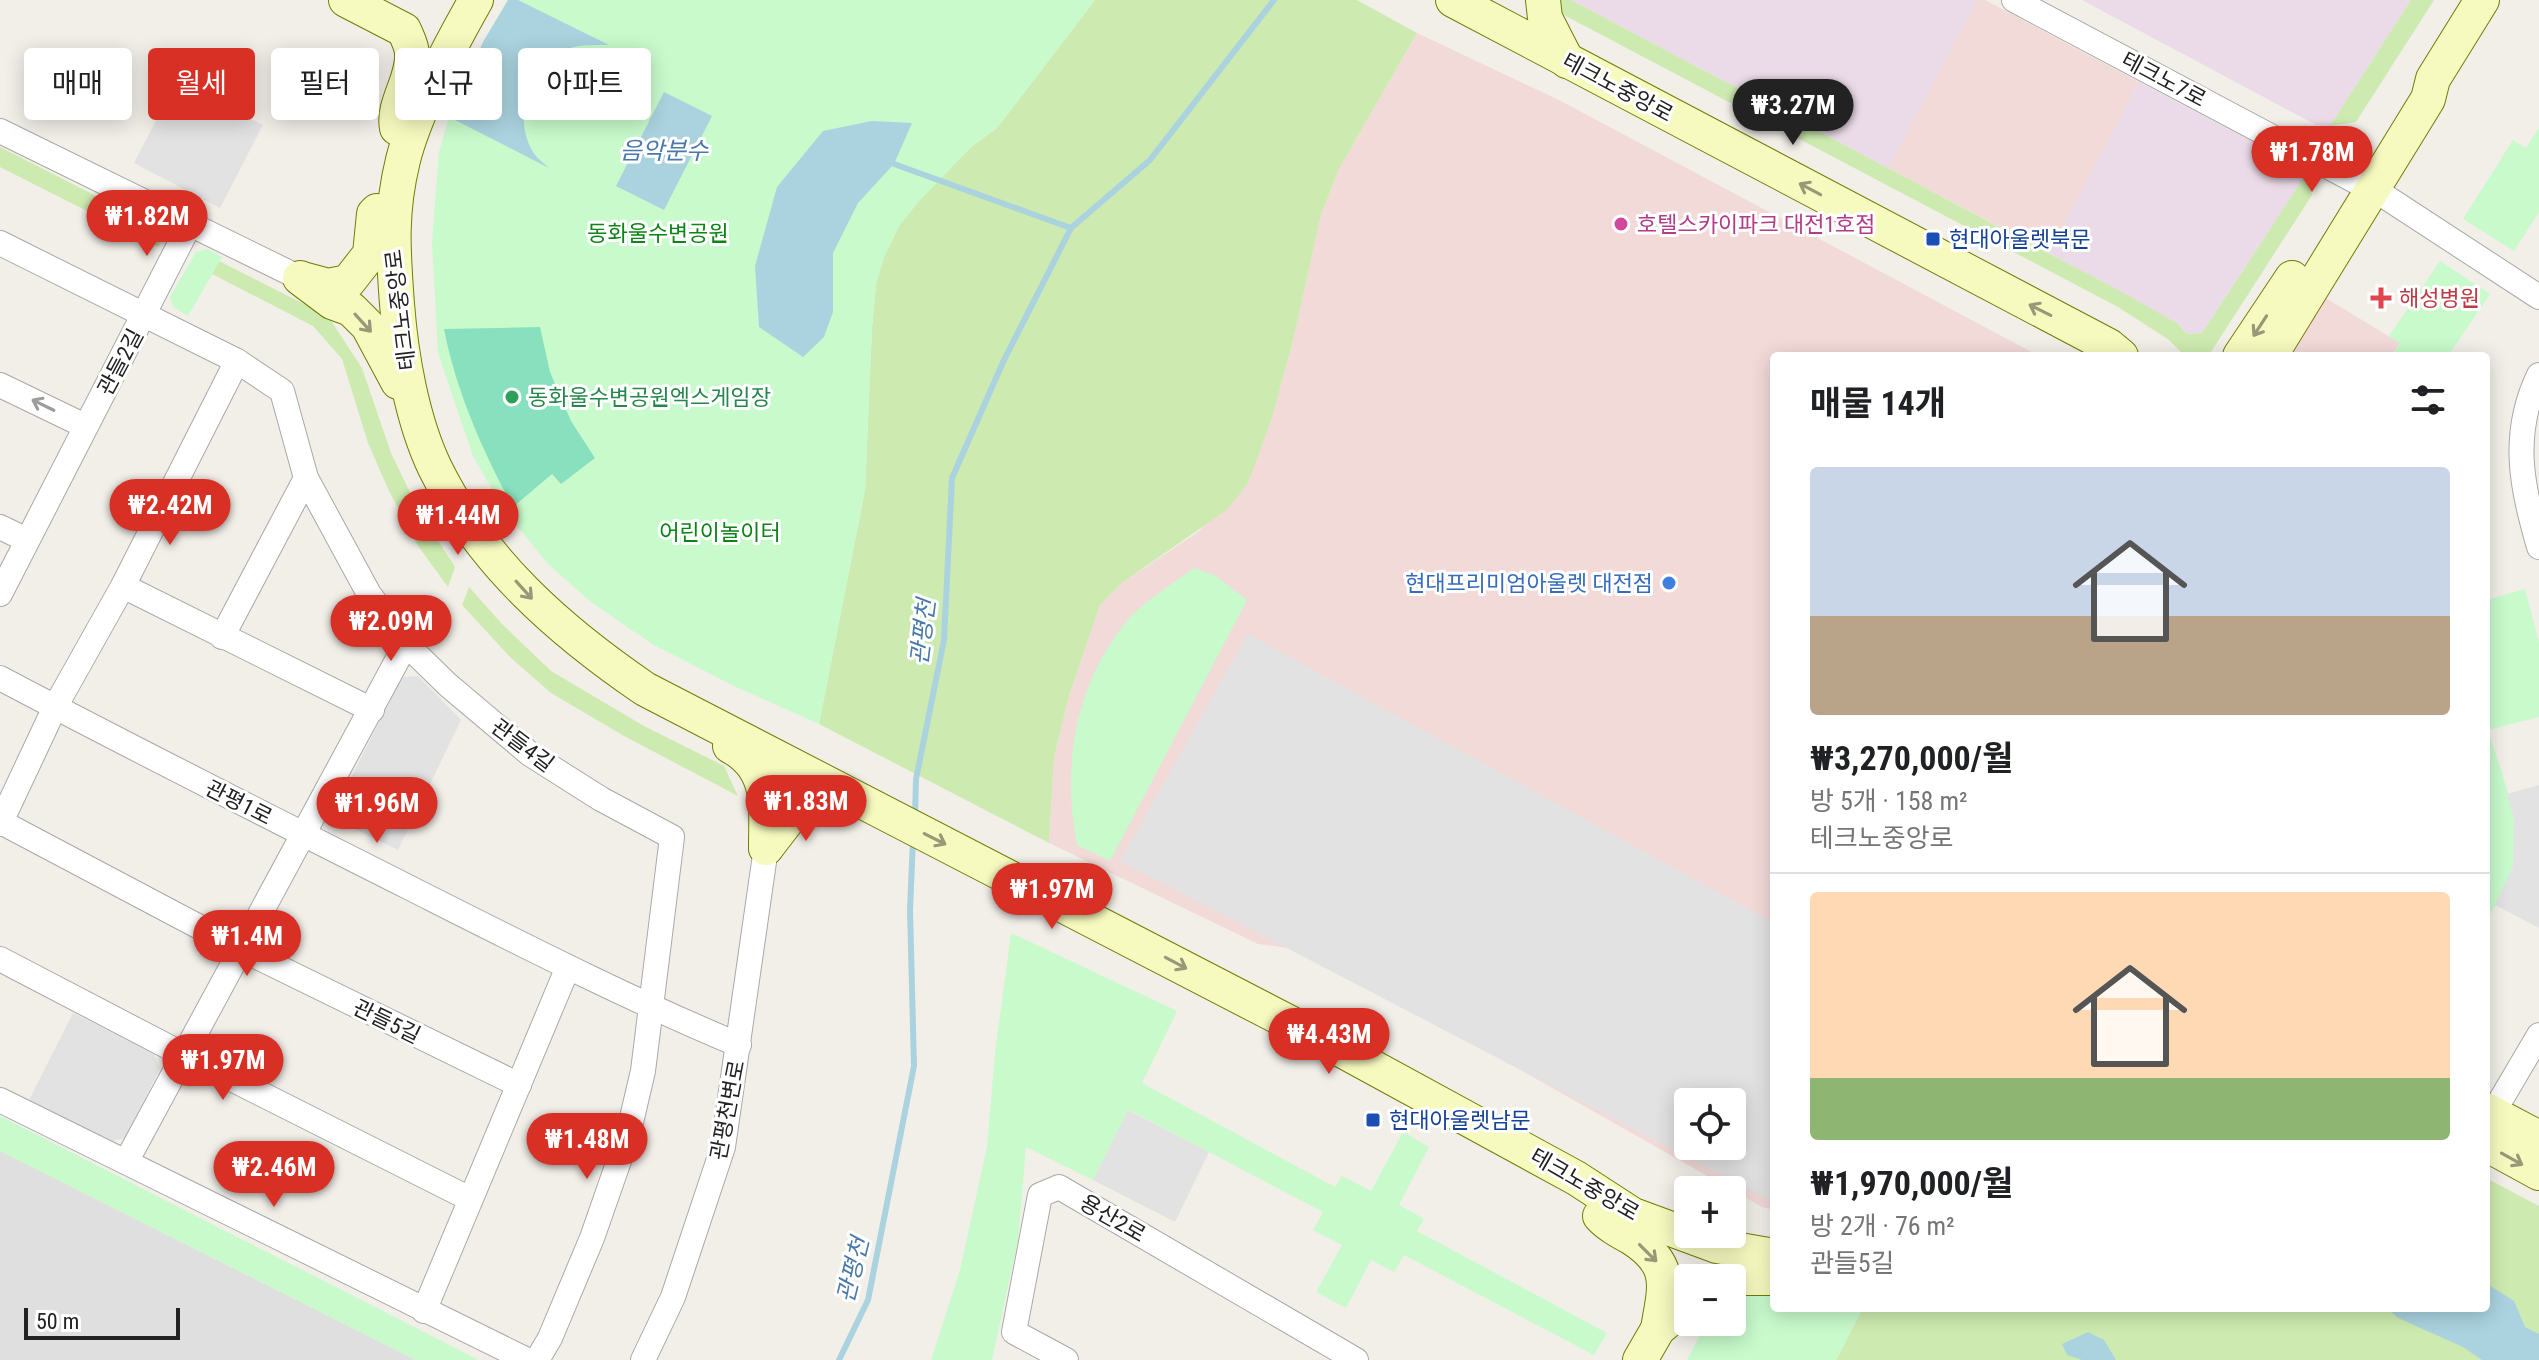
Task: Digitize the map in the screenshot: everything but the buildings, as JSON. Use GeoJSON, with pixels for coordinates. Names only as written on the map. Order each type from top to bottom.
{"type":"FeatureCollection","features":[{"type":"Feature","properties":{"kind":"main road"},"geometry":{"type":"LineString","coordinates":[[346,0],[404,30],[412,52],[410,75],[395,119],[404,156]]}},
{"type":"Feature","properties":{"kind":"main road","name":"테크노중앙로"},"geometry":{"type":"LineString","coordinates":[[476,0],[426,99],[404,156],[391,235],[400,349],[434,466],[460,512],[543,612],[592,653],[645,689],[711,723],[825,790],[1024,883],[1323,1040],[1576,1178],[1633,1215],[1717,1246],[1770,1255]]}},
{"type":"Feature","properties":{"kind":"main road"},"geometry":{"type":"LineString","coordinates":[[1457,2],[1498,0]]}},
{"type":"Feature","properties":{"kind":"main road"},"geometry":{"type":"LineString","coordinates":[[1543,0],[1545,18],[1567,61]]}},
{"type":"Feature","properties":{"kind":"main road"},"geometry":{"type":"LineString","coordinates":[[2243,352],[2428,99],[2433,79],[2482,0]]}},
{"type":"Feature","properties":{"kind":"main road","name":"테크노중앙로"},"geometry":{"type":"LineString","coordinates":[[1457,2],[2115,351]]}},
{"type":"Feature","properties":{"kind":"main road"},"geometry":{"type":"LineString","coordinates":[[2272,352],[2364,185]]}},
{"type":"Feature","properties":{"kind":"main road"},"geometry":{"type":"LineString","coordinates":[[300,278],[328,286],[348,282],[370,254],[374,214],[397,190]]}},
{"type":"Feature","properties":{"kind":"main road"},"geometry":{"type":"LineString","coordinates":[[300,278],[332,302],[351,309],[368,326],[420,426]]}},
{"type":"Feature","properties":{"kind":"main road"},"geometry":{"type":"LineString","coordinates":[[711,723],[715,738],[741,752],[761,776],[766,805],[766,848]]}},
{"type":"Feature","properties":{"kind":"main road"},"geometry":{"type":"LineString","coordinates":[[766,848],[800,804],[825,790]]}},
{"type":"Feature","properties":{"kind":"main road"},"geometry":{"type":"LineString","coordinates":[[2490,1124],[2539,1138]]}},
{"type":"Feature","properties":{"kind":"main road"},"geometry":{"type":"LineString","coordinates":[[2490,1125],[2539,1173]]}},
{"type":"Feature","properties":{"kind":"main road"},"geometry":{"type":"LineString","coordinates":[[1576,1178],[1603,1220],[1637,1242],[1660,1264],[1666,1281],[1658,1329]]}},
{"type":"Feature","properties":{"kind":"main road"},"geometry":{"type":"LineString","coordinates":[[1746,1278],[1770,1278]]}},
{"type":"Feature","properties":{"kind":"main road"},"geometry":{"type":"LineString","coordinates":[[1640,1360],[1658,1329],[1674,1316]]}},
{"type":"Feature","properties":{"kind":"street","name":"테크노7로"},"geometry":{"type":"LineString","coordinates":[[2014,0],[2364,185],[2539,297]]}},
{"type":"Feature","properties":{"kind":"street"},"geometry":{"type":"LineString","coordinates":[[0,131],[300,278]]}},
{"type":"Feature","properties":{"kind":"street"},"geometry":{"type":"LineString","coordinates":[[146,314],[190,224]]}},
{"type":"Feature","properties":{"kind":"street","name":"관들2길"},"geometry":{"type":"LineString","coordinates":[[0,243],[146,314],[0,594]]}},
{"type":"Feature","properties":{"kind":"street","name":"관들4길"},"geometry":{"type":"LineString","coordinates":[[146,314],[237,361],[282,391],[306,478],[369,594],[406,644],[448,685],[530,754],[601,799],[672,837],[651,1008]]}},
{"type":"Feature","properties":{"kind":"street"},"geometry":{"type":"LineString","coordinates":[[55,707],[123,586],[237,361]]}},
{"type":"Feature","properties":{"kind":"street"},"geometry":{"type":"LineString","coordinates":[[2539,375],[2526,401],[2520,449],[2524,494],[2539,547]]}},
{"type":"Feature","properties":{"kind":"street"},"geometry":{"type":"LineString","coordinates":[[0,385],[85,426]]}},
{"type":"Feature","properties":{"kind":"street"},"geometry":{"type":"LineString","coordinates":[[222,637],[306,478]]}},
{"type":"Feature","properties":{"kind":"street"},"geometry":{"type":"LineString","coordinates":[[0,527],[27,540]]}},
{"type":"Feature","properties":{"kind":"street"},"geometry":{"type":"LineString","coordinates":[[123,586],[372,710]]}},
{"type":"Feature","properties":{"kind":"street"},"geometry":{"type":"LineString","coordinates":[[126,1162],[406,644]]}},
{"type":"Feature","properties":{"kind":"street","name":"관평1로"},"geometry":{"type":"LineString","coordinates":[[0,678],[568,967],[651,1008],[739,1045]]}},
{"type":"Feature","properties":{"kind":"street","name":"관들5길"},"geometry":{"type":"LineString","coordinates":[[55,707],[1,823],[241,949],[519,1085]]}},
{"type":"Feature","properties":{"kind":"street","name":"관평천변로"},"geometry":{"type":"LineString","coordinates":[[643,1360],[673,1297],[723,1147],[766,848]]}},
{"type":"Feature","properties":{"kind":"street"},"geometry":{"type":"LineString","coordinates":[[0,959],[470,1199]]}},
{"type":"Feature","properties":{"kind":"street"},"geometry":{"type":"LineString","coordinates":[[424,1311],[568,967]]}},
{"type":"Feature","properties":{"kind":"street"},"geometry":{"type":"LineString","coordinates":[[537,1360],[550,1338],[592,1238],[628,1135],[643,1071],[651,1008]]}},
{"type":"Feature","properties":{"kind":"street"},"geometry":{"type":"LineString","coordinates":[[2490,1120],[2539,1035]]}},
{"type":"Feature","properties":{"kind":"street"},"geometry":{"type":"LineString","coordinates":[[0,1100],[527,1360]]}},
{"type":"Feature","properties":{"kind":"street","name":"용산2로"},"geometry":{"type":"LineString","coordinates":[[1066,1360],[1014,1332],[1040,1195],[1059,1187],[1356,1360]]}},
{"type":"Feature","properties":{"kind":"shaded area"},"geometry":{"type":"Polygon","coordinates":[[[1571,0],[1977,0],[1888,168],[1571,0]]]}},
{"type":"Feature","properties":{"kind":"shaded area"},"geometry":{"type":"Polygon","coordinates":[[[1977,0],[1985,0],[2139,82],[2049,253],[1888,168],[1977,0]]]}},
{"type":"Feature","properties":{"kind":"shaded area"},"geometry":{"type":"Polygon","coordinates":[[[2082,0],[2411,0],[2330,126],[2316,125],[2082,0]]]}},
{"type":"Feature","properties":{"kind":"shaded area"},"geometry":{"type":"Polygon","coordinates":[[[1417,33],[1559,100],[2032,352],[1770,352],[1770,1209],[1746,1198],[1746,1176],[1707,1176],[1679,1160],[1746,1160],[1746,1088],[1674,1088],[1674,1157],[1311,951],[1258,944],[1049,843],[1054,758],[1069,696],[1100,605],[1122,583],[1198,532],[1247,483],[1272,418],[1321,215],[1339,169],[1417,33]]]}},
{"type":"Feature","properties":{"kind":"shaded area"},"geometry":{"type":"Polygon","coordinates":[[[2139,82],[2308,171],[2202,333],[2187,334],[2177,323],[2049,253],[2139,82]]]}},
{"type":"Feature","properties":{"kind":"shaded area"},"geometry":{"type":"Polygon","coordinates":[[[156,120],[253,120],[263,125],[220,208],[134,163],[156,120]]]}},
{"type":"Feature","properties":{"kind":"shaded area"},"geometry":{"type":"Polygon","coordinates":[[[2324,297],[2400,343],[2394,352],[2289,352],[2324,297]]]}},
{"type":"Feature","properties":{"kind":"shaded area"},"geometry":{"type":"Polygon","coordinates":[[[1248,634],[1770,921],[1770,1199],[1746,1188],[1746,1176],[1724,1176],[1693,1160],[1746,1160],[1746,1088],[1674,1088],[1674,1150],[1120,861],[1248,634]]]}},
{"type":"Feature","properties":{"kind":"shaded area"},"geometry":{"type":"Polygon","coordinates":[[[418,676],[461,720],[398,850],[340,822],[335,809],[402,677],[418,676]]]}},
{"type":"Feature","properties":{"kind":"shaded area"},"geometry":{"type":"Polygon","coordinates":[[[2539,785],[2539,928],[2495,905],[2513,866],[2514,819],[2507,794],[2539,785]]]}},
{"type":"Feature","properties":{"kind":"shaded area"},"geometry":{"type":"Polygon","coordinates":[[[73,1013],[153,1052],[160,1069],[125,1138],[109,1142],[28,1102],[73,1013]]]}},
{"type":"Feature","properties":{"kind":"shaded area"},"geometry":{"type":"Polygon","coordinates":[[[1128,1110],[1209,1152],[1175,1222],[1093,1180],[1128,1110]]]}},
{"type":"Feature","properties":{"kind":"shaded area"},"geometry":{"type":"Polygon","coordinates":[[[0,1151],[416,1360],[0,1360],[0,1151]]]}},
{"type":"Feature","properties":{"kind":"green space","name":"동화울수변공원"},"geometry":{"type":"Polygon","coordinates":[[[508,0],[1095,0],[997,128],[971,147],[918,202],[899,226],[884,257],[876,284],[872,327],[865,490],[819,724],[734,686],[652,644],[591,602],[548,564],[502,507],[473,456],[438,353],[432,242],[439,152],[448,120],[502,120],[502,48],[480,48],[508,0]]]}},
{"type":"Feature","properties":{"kind":"green space"},"geometry":{"type":"Polygon","coordinates":[[[1095,0],[1357,0],[1417,33],[1339,169],[1321,215],[1292,345],[1272,418],[1248,483],[1228,509],[1122,583],[1100,605],[1069,696],[1054,758],[1049,843],[819,724],[865,490],[872,327],[876,284],[884,257],[899,226],[918,202],[971,147],[997,128],[1095,0]]]}},
{"type":"Feature","properties":{"kind":"green space"},"geometry":{"type":"Polygon","coordinates":[[[1558,0],[1571,0],[2118,290],[2177,323],[2187,334],[2202,333],[2308,171],[2312,195],[2211,352],[2181,352],[2169,340],[2118,307],[1560,13],[1558,0]]]}},
{"type":"Feature","properties":{"kind":"green space"},"geometry":{"type":"Polygon","coordinates":[[[2411,0],[2434,0],[2356,122],[2330,126],[2411,0]]]}},
{"type":"Feature","properties":{"kind":"green space"},"geometry":{"type":"Polygon","coordinates":[[[2539,128],[2539,212],[2514,251],[2463,219],[2513,140],[2526,148],[2539,128]]]}},
{"type":"Feature","properties":{"kind":"green space"},"geometry":{"type":"Polygon","coordinates":[[[0,147],[157,227],[161,241],[158,247],[0,167],[0,147]]]}},
{"type":"Feature","properties":{"kind":"green space"},"geometry":{"type":"Polygon","coordinates":[[[207,249],[222,257],[188,316],[173,307],[170,297],[196,252],[207,249]]]}},
{"type":"Feature","properties":{"kind":"green space"},"geometry":{"type":"Polygon","coordinates":[[[219,261],[328,316],[362,368],[391,453],[419,511],[455,567],[448,587],[418,546],[388,489],[368,443],[342,359],[313,326],[212,274],[219,261]]]}},
{"type":"Feature","properties":{"kind":"green space"},"geometry":{"type":"Polygon","coordinates":[[[2440,261],[2490,294],[2451,352],[2394,352],[2400,344],[2389,336],[2440,261]]]}},
{"type":"Feature","properties":{"kind":"green space","name":"동화울수변공원엑스게임장"},"geometry":{"type":"Polygon","coordinates":[[[540,327],[550,372],[571,421],[595,458],[561,484],[552,474],[513,507],[472,421],[444,329],[540,327]]]}},
{"type":"Feature","properties":{"kind":"green space"},"geometry":{"type":"Polygon","coordinates":[[[1194,568],[1216,576],[1247,600],[1110,861],[1077,845],[1071,788],[1072,759],[1083,703],[1106,651],[1129,618],[1194,568]]]}},
{"type":"Feature","properties":{"kind":"green space"},"geometry":{"type":"Polygon","coordinates":[[[469,587],[551,671],[644,726],[724,766],[738,796],[624,736],[551,693],[511,658],[462,605],[469,587]]]}},
{"type":"Feature","properties":{"kind":"green space"},"geometry":{"type":"Polygon","coordinates":[[[2525,589],[2539,642],[2539,717],[2490,729],[2490,599],[2525,589]]]}},
{"type":"Feature","properties":{"kind":"green space"},"geometry":{"type":"Polygon","coordinates":[[[2490,736],[2509,796],[2515,831],[2513,865],[2490,915],[2490,736]]]}},
{"type":"Feature","properties":{"kind":"green space"},"geometry":{"type":"Polygon","coordinates":[[[1011,933],[1177,1011],[1142,1083],[1335,1187],[1342,1176],[1371,1191],[1403,1132],[1429,1147],[1399,1205],[1424,1219],[1417,1231],[1607,1333],[1594,1355],[1404,1255],[1394,1272],[1371,1260],[1346,1308],[1316,1292],[1342,1245],[1313,1230],[1323,1212],[1129,1110],[1093,1180],[1026,1147],[1018,1240],[992,1360],[931,1360],[960,1270],[987,1147],[995,1053],[1011,933]]]}},
{"type":"Feature","properties":{"kind":"green space"},"geometry":{"type":"Polygon","coordinates":[[[0,1116],[479,1360],[416,1360],[0,1151],[0,1116]]]}},
{"type":"Feature","properties":{"kind":"green space"},"geometry":{"type":"Polygon","coordinates":[[[2490,1180],[2539,1206],[2539,1360],[1836,1360],[1861,1312],[2490,1312],[2490,1180]]]}},
{"type":"Feature","properties":{"kind":"green space"},"geometry":{"type":"Polygon","coordinates":[[[1746,1293],[1770,1296],[1770,1312],[1861,1312],[1836,1360],[1687,1360],[1700,1336],[1746,1336],[1746,1293]]]}},
{"type":"Feature","properties":{"kind":"water"},"geometry":{"type":"Polygon","coordinates":[[[508,0],[518,0],[609,45],[518,48],[518,120],[524,120],[528,141],[535,155],[549,168],[455,120],[502,120],[502,48],[480,48],[508,0]]]}},
{"type":"Feature","properties":{"kind":"water","name":"음악분수"},"geometry":{"type":"Polygon","coordinates":[[[664,92],[712,116],[664,210],[616,186],[664,92]]]}},
{"type":"Feature","properties":{"kind":"water"},"geometry":{"type":"Polygon","coordinates":[[[872,121],[912,123],[894,164],[858,203],[833,253],[833,312],[824,337],[803,357],[759,327],[755,266],[777,187],[823,131],[872,121]]]}},
{"type":"Feature","properties":{"kind":"water"},"geometry":{"type":"Polygon","coordinates":[[[2490,1286],[2514,1301],[2525,1327],[2539,1334],[2539,1360],[2482,1360],[2463,1347],[2398,1318],[2391,1312],[2490,1312],[2490,1286]]]}},
{"type":"Feature","properties":{"kind":"water"},"geometry":{"type":"Polygon","coordinates":[[[2088,1332],[2104,1340],[2116,1360],[2082,1360],[2067,1355],[2062,1344],[2088,1332]]]}},
{"type":"Feature","properties":{"kind":"waterway","name":"관평천"},"geometry":{"type":"LineString","coordinates":[[915,816],[916,779],[944,640],[952,478],[1004,360],[1071,228],[1150,160],[1274,0]]}},
{"type":"Feature","properties":{"kind":"waterway"},"geometry":{"type":"LineString","coordinates":[[894,164],[1071,228]]}},
{"type":"Feature","properties":{"kind":"waterway","name":"관평천"},"geometry":{"type":"LineString","coordinates":[[839,1360],[868,1300],[914,1066],[910,910],[913,839]]}},
{"type":"Feature","properties":{"kind":"place","name":"호텔스카이파크 대전1호점"},"geometry":{"type":"Point","coordinates":[1621,224]}},
{"type":"Feature","properties":{"kind":"place","name":"현대아울렛북문"},"geometry":{"type":"Point","coordinates":[1933,239]}},
{"type":"Feature","properties":{"kind":"place","name":"해성병원"},"geometry":{"type":"Point","coordinates":[2381,298]}},
{"type":"Feature","properties":{"kind":"place","name":"동화울수변공원엑스게임장"},"geometry":{"type":"Point","coordinates":[512,397]}},
{"type":"Feature","properties":{"kind":"place","name":"현대프리미엄아울렛 대전점"},"geometry":{"type":"Point","coordinates":[1669,583]}},
{"type":"Feature","properties":{"kind":"place","name":"현대아울렛남문"},"geometry":{"type":"Point","coordinates":[1373,1120]}},
{"type":"Feature","properties":{"kind":"park label","name":"어린이놀이터"},"geometry":{"type":"Point","coordinates":[720,532]}}]}
